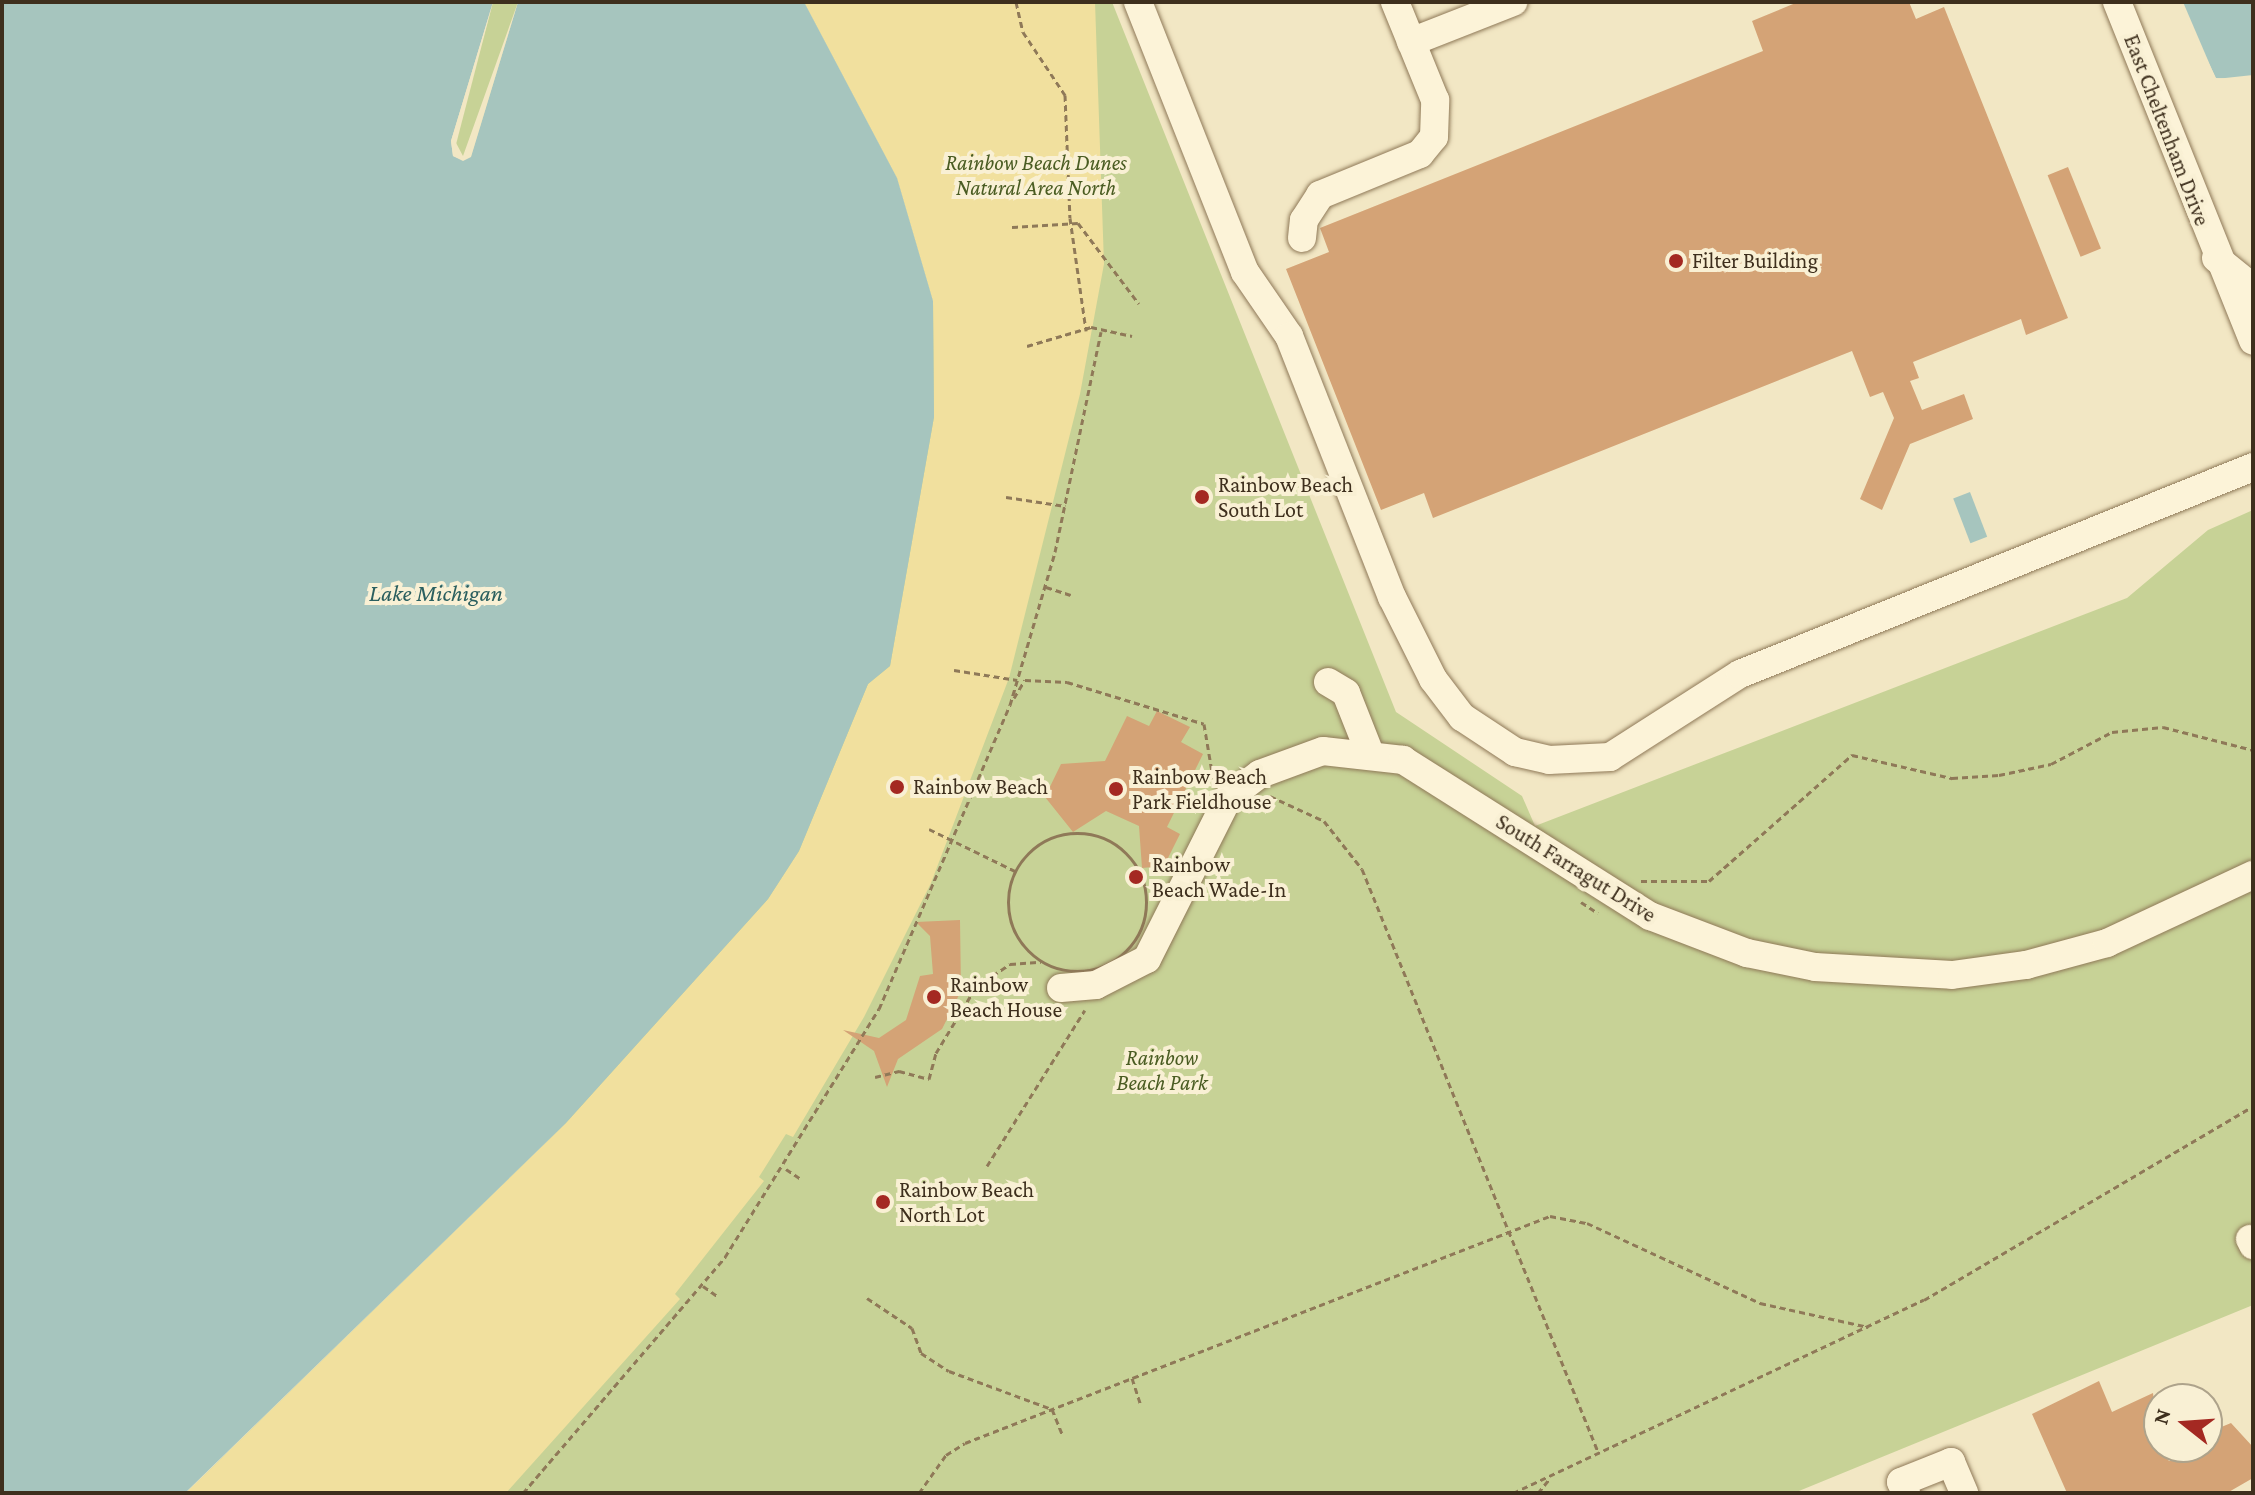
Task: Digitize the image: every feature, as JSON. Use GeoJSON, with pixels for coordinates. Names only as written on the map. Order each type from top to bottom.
{"type":"FeatureCollection","features":[{"type":"Feature","properties":{"kind":"lane"},"geometry":{"type":"LineString","coordinates":[[1138,2],[1245,272],[1289,336],[1426,666],[1462,717],[1515,752],[1549,760],[1610,757],[1740,674],[2253,467]]}},
{"type":"Feature","properties":{"kind":"lane"},"geometry":{"type":"LineString","coordinates":[[1302,238],[1304,220],[1320,195],[1430,146],[1439,114],[1395,2]]}},
{"type":"Feature","properties":{"kind":"lane"},"geometry":{"type":"LineString","coordinates":[[1411,42],[1513,2]]}},
{"type":"Feature","properties":{"kind":"lane","name":"East Cheltenham Drive"},"geometry":{"type":"LineString","coordinates":[[2117,2],[2216,258],[2253,341]]}},
{"type":"Feature","properties":{"kind":"lane","name":"East Cheltenham Drive"},"geometry":{"type":"LineString","coordinates":[[2216,258],[2253,288]]}},
{"type":"Feature","properties":{"kind":"lane","name":"South Farragut Drive"},"geometry":{"type":"LineString","coordinates":[[1237,789],[1285,762],[1362,750],[1424,771],[1650,916],[1735,949],[1815,967],[1927,975],[2026,965],[2107,943],[2253,875]]}},
{"type":"Feature","properties":{"kind":"lane"},"geometry":{"type":"LineString","coordinates":[[1061,988],[1147,959],[1237,789]]}},
{"type":"Feature","properties":{"kind":"lane"},"geometry":{"type":"LineString","coordinates":[[1906,1493],[1901,1482],[1951,1462],[1964,1493]]}},
{"type":"Feature","properties":{"kind":"path"},"geometry":{"type":"LineString","coordinates":[[1016,2],[1023,32],[1065,95],[1071,222],[1086,331]]}},
{"type":"Feature","properties":{"kind":"path"},"geometry":{"type":"LineString","coordinates":[[1012,227],[1071,222],[1097,241],[1122,291],[1139,304]]}},
{"type":"Feature","properties":{"kind":"path"},"geometry":{"type":"LineString","coordinates":[[1027,346],[1086,331],[1132,336]]}},
{"type":"Feature","properties":{"kind":"path"},"geometry":{"type":"LineString","coordinates":[[523,1493],[703,1286],[786,1169],[879,1009],[956,842],[1010,705],[1046,587],[1066,506],[1101,332]]}},
{"type":"Feature","properties":{"kind":"path"},"geometry":{"type":"LineString","coordinates":[[1006,497],[1066,506]]}},
{"type":"Feature","properties":{"kind":"path"},"geometry":{"type":"LineString","coordinates":[[1046,587],[1071,595]]}},
{"type":"Feature","properties":{"kind":"path"},"geometry":{"type":"LineString","coordinates":[[954,670],[1018,680]]}},
{"type":"Feature","properties":{"kind":"path"},"geometry":{"type":"LineString","coordinates":[[1010,705],[1025,680],[1067,682],[1204,724],[1214,784],[1237,789]]}},
{"type":"Feature","properties":{"kind":"path"},"geometry":{"type":"LineString","coordinates":[[1632,881],[1709,881],[1852,755],[1952,778],[1999,775],[2051,764],[2112,732],[2163,727],[2253,750]]}},
{"type":"Feature","properties":{"kind":"path"},"geometry":{"type":"LineString","coordinates":[[1282,791],[1273,797],[1324,821],[1362,869],[1599,1454]]}},
{"type":"Feature","properties":{"kind":"path"},"geometry":{"type":"LineString","coordinates":[[929,829],[1015,871]]}},
{"type":"Feature","properties":{"kind":"path"},"geometry":{"type":"LineString","coordinates":[[987,1166],[1143,920],[1142,882],[1128,857],[1105,840],[1068,834],[1041,843],[1015,871],[1012,925],[1043,962]]}},
{"type":"Feature","properties":{"kind":"path"},"geometry":{"type":"LineString","coordinates":[[1571,895],[1606,913]]}},
{"type":"Feature","properties":{"kind":"path"},"geometry":{"type":"LineString","coordinates":[[875,1077],[899,1071],[929,1079],[936,1053],[976,987],[1010,964],[1043,962],[1074,971],[1112,972]]}},
{"type":"Feature","properties":{"kind":"path"},"geometry":{"type":"LineString","coordinates":[[1513,1493],[1868,1327],[2253,1106]]}},
{"type":"Feature","properties":{"kind":"path"},"geometry":{"type":"LineString","coordinates":[[786,1169],[801,1179]]}},
{"type":"Feature","properties":{"kind":"path"},"geometry":{"type":"LineString","coordinates":[[919,1493],[953,1450],[1397,1273],[1430,1268],[1508,1229],[1550,1216],[1574,1218],[1760,1303],[1868,1327]]}},
{"type":"Feature","properties":{"kind":"path"},"geometry":{"type":"LineString","coordinates":[[703,1286],[719,1297]]}},
{"type":"Feature","properties":{"kind":"path"},"geometry":{"type":"LineString","coordinates":[[867,1298],[912,1328],[921,1353],[949,1371],[1052,1409],[1063,1436]]}},
{"type":"Feature","properties":{"kind":"path"},"geometry":{"type":"LineString","coordinates":[[1132,1378],[1141,1405]]}},
{"type":"Feature","properties":{"kind":"path"},"geometry":{"type":"LineString","coordinates":[[1538,1493],[1553,1475]]}},
{"type":"Feature","properties":{"kind":"green space"},"geometry":{"type":"Polygon","coordinates":[[[493,2],[518,2],[471,157],[453,156],[493,2]]]}},
{"type":"Feature","properties":{"kind":"green space","name":"Rainbow Beach Park"},"geometry":{"type":"Polygon","coordinates":[[[804,2],[1112,2],[1396,712],[1522,796],[1535,826],[2127,598],[2208,530],[2253,510],[2253,1305],[1794,1493],[186,1493],[565,1124],[933,301],[897,178],[804,2]]]}},
{"type":"Feature","properties":{"kind":"sand","name":"Rainbow Beach"},"geometry":{"type":"Polygon","coordinates":[[[804,2],[1095,2],[1104,264],[1080,394],[1009,678],[931,883],[864,1017],[793,1137],[786,1134],[759,1177],[764,1181],[675,1294],[680,1299],[506,1493],[186,1493],[565,1124],[768,899],[799,851],[868,684],[890,666],[934,417],[933,301],[897,178],[804,2]]]}},
{"type":"Feature","properties":{"kind":"water","name":"Lake Michigan"},"geometry":{"type":"Polygon","coordinates":[[[2,2],[493,2],[451,141],[453,156],[463,160],[471,156],[518,2],[804,2],[897,178],[933,301],[934,417],[890,666],[868,684],[799,851],[768,899],[565,1124],[185,1493],[2,1493],[2,2]]]}},
{"type":"Feature","properties":{"kind":"water"},"geometry":{"type":"Polygon","coordinates":[[[2183,2],[2253,2],[2253,75],[2216,79],[2183,2]]]}},
{"type":"Feature","properties":{"kind":"water"},"geometry":{"type":"Polygon","coordinates":[[[1970,492],[1987,537],[1970,543],[1953,498],[1970,492]]]}},
{"type":"Feature","properties":{"kind":"pier"},"geometry":{"type":"Polygon","coordinates":[[[493,2],[455,141],[463,156],[518,2],[471,157],[463,161],[453,156],[451,141],[493,2]]]}},
{"type":"Feature","properties":{"kind":"pier"},"geometry":{"type":"Polygon","coordinates":[[[2179,2],[2216,78],[2253,79],[2213,81],[2179,2]]]}},
{"type":"Feature","properties":{"kind":"building","name":"Filter Building"},"geometry":{"type":"Polygon","coordinates":[[[1798,2],[1909,2],[1916,19],[1944,7],[2068,318],[2026,335],[2021,319],[1913,362],[1919,378],[1910,381],[1922,410],[1964,394],[1973,419],[1910,444],[1882,510],[1860,499],[1894,418],[1883,392],[1870,397],[1852,351],[1433,518],[1424,493],[1381,510],[1286,269],[1329,252],[1320,228],[1763,51],[1752,21],[1798,2]]]}},
{"type":"Feature","properties":{"kind":"building"},"geometry":{"type":"Polygon","coordinates":[[[2068,167],[2101,249],[2081,257],[2048,175],[2068,167]]]}},
{"type":"Feature","properties":{"kind":"building","name":"Rainbow Beach Park Fieldhouse"},"geometry":{"type":"Polygon","coordinates":[[[1157,711],[1190,727],[1181,742],[1203,754],[1167,827],[1180,834],[1164,866],[1142,868],[1139,826],[1106,811],[1073,832],[1045,797],[1061,764],[1105,761],[1127,716],[1149,726],[1157,711]]]}},
{"type":"Feature","properties":{"kind":"building","name":"Rainbow Beach House"},"geometry":{"type":"Polygon","coordinates":[[[960,920],[961,991],[942,1029],[898,1059],[887,1087],[874,1051],[843,1030],[879,1038],[906,1020],[920,976],[933,974],[930,936],[916,922],[960,920]]]}},
{"type":"Feature","properties":{"kind":"building"},"geometry":{"type":"Polygon","coordinates":[[[2099,1381],[2112,1412],[2143,1398],[2143,1463],[2223,1463],[2223,1426],[2231,1423],[2253,1447],[2253,1478],[2227,1493],[2067,1493],[2032,1414],[2099,1381]]]}},
{"type":"Feature","properties":{"kind":"place","name":"Filter Building"},"geometry":{"type":"Point","coordinates":[1676,261]}},
{"type":"Feature","properties":{"kind":"place","name":"Rainbow Beach South Lot"},"geometry":{"type":"Point","coordinates":[1202,497]}},
{"type":"Feature","properties":{"kind":"place","name":"Rainbow Beach"},"geometry":{"type":"Point","coordinates":[897,787]}},
{"type":"Feature","properties":{"kind":"place","name":"Rainbow Beach Park Fieldhouse"},"geometry":{"type":"Point","coordinates":[1116,789]}},
{"type":"Feature","properties":{"kind":"place","name":"Rainbow Beach Wade-In"},"geometry":{"type":"Point","coordinates":[1136,877]}},
{"type":"Feature","properties":{"kind":"place","name":"Rainbow Beach House"},"geometry":{"type":"Point","coordinates":[934,997]}},
{"type":"Feature","properties":{"kind":"place","name":"Rainbow Beach North Lot"},"geometry":{"type":"Point","coordinates":[883,1202]}},
{"type":"Feature","properties":{"kind":"park label","name":"Rainbow Beach Dunes Natural Area North"},"geometry":{"type":"Point","coordinates":[1036,174]}}]}
